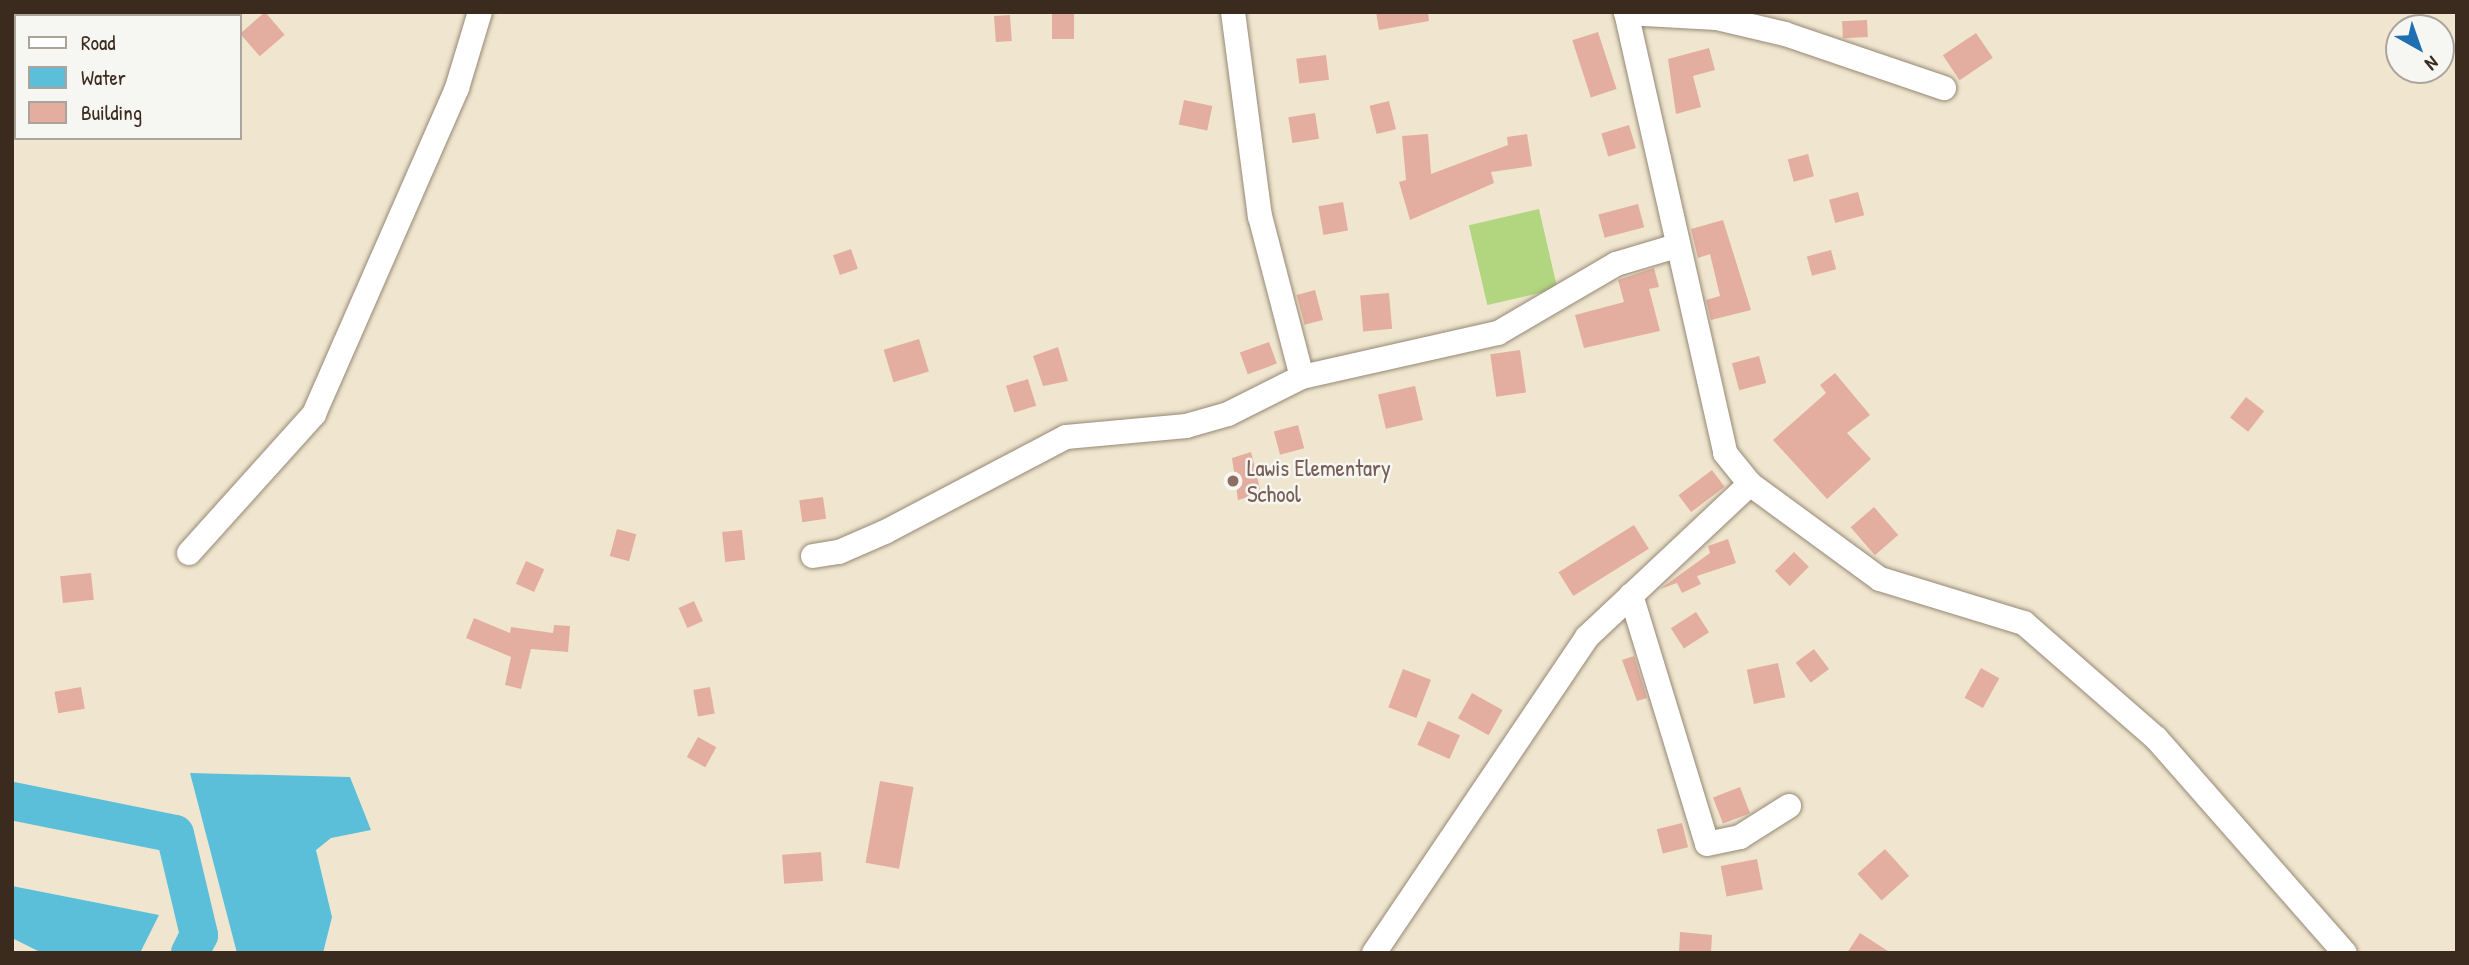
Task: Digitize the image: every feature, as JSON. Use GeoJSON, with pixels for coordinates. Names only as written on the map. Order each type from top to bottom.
{"type":"FeatureCollection","features":[{"type":"Feature","properties":{"kind":"street"},"geometry":{"type":"LineString","coordinates":[[190,552],[314,414],[457,88],[480,12]]}},
{"type":"Feature","properties":{"kind":"street"},"geometry":{"type":"LineString","coordinates":[[1233,12],[1260,216],[1302,377]]}},
{"type":"Feature","properties":{"kind":"street"},"geometry":{"type":"LineString","coordinates":[[1944,88],[1853,52],[1744,24],[1626,13],[1676,246],[1725,453],[1750,484],[1880,579],[2024,623],[2156,738],[2345,953]]}},
{"type":"Feature","properties":{"kind":"street"},"geometry":{"type":"LineString","coordinates":[[813,556],[839,552],[885,532],[1045,445],[1186,426],[1228,414],[1302,377],[1497,333],[1616,264],[1676,246]]}},
{"type":"Feature","properties":{"kind":"street"},"geometry":{"type":"LineString","coordinates":[[1374,953],[1587,637],[1750,484]]}},
{"type":"Feature","properties":{"kind":"street"},"geometry":{"type":"LineString","coordinates":[[1631,595],[1707,844],[1740,837],[1789,806]]}},
{"type":"Feature","properties":{"kind":"green space"},"geometry":{"type":"Polygon","coordinates":[[[1539,209],[1557,289],[1487,305],[1469,225],[1539,209]]]}},
{"type":"Feature","properties":{"kind":"water"},"geometry":{"type":"Polygon","coordinates":[[[190,773],[350,777],[371,830],[331,838],[316,850],[332,917],[323,953],[237,953],[190,773]]]}},
{"type":"Feature","properties":{"kind":"water"},"geometry":{"type":"Polygon","coordinates":[[[12,886],[159,915],[140,953],[42,953],[12,938],[12,886]]]}},
{"type":"Feature","properties":{"kind":"building"},"geometry":{"type":"Polygon","coordinates":[[[265,12],[285,35],[260,56],[242,36],[242,32],[265,12]]]}},
{"type":"Feature","properties":{"kind":"building"},"geometry":{"type":"Polygon","coordinates":[[[1376,12],[1428,12],[1429,21],[1379,30],[1376,12]]]}},
{"type":"Feature","properties":{"kind":"building"},"geometry":{"type":"Polygon","coordinates":[[[1052,13],[1074,13],[1074,39],[1052,39],[1052,13]]]}},
{"type":"Feature","properties":{"kind":"building"},"geometry":{"type":"Polygon","coordinates":[[[1010,15],[1012,41],[996,42],[994,16],[1010,15]]]}},
{"type":"Feature","properties":{"kind":"building"},"geometry":{"type":"Polygon","coordinates":[[[1867,20],[1868,37],[1843,38],[1842,21],[1867,20]]]}},
{"type":"Feature","properties":{"kind":"building"},"geometry":{"type":"Polygon","coordinates":[[[1598,32],[1617,89],[1591,97],[1572,40],[1598,32]]]}},
{"type":"Feature","properties":{"kind":"building"},"geometry":{"type":"Polygon","coordinates":[[[1976,33],[1993,58],[1960,80],[1943,55],[1976,33]]]}},
{"type":"Feature","properties":{"kind":"building"},"geometry":{"type":"Polygon","coordinates":[[[1709,48],[1715,70],[1693,76],[1701,107],[1676,114],[1668,59],[1709,48]]]}},
{"type":"Feature","properties":{"kind":"building"},"geometry":{"type":"Polygon","coordinates":[[[1326,55],[1329,80],[1299,83],[1296,59],[1326,55]]]}},
{"type":"Feature","properties":{"kind":"building"},"geometry":{"type":"Polygon","coordinates":[[[1184,100],[1212,106],[1207,130],[1179,124],[1184,100]]]}},
{"type":"Feature","properties":{"kind":"building"},"geometry":{"type":"Polygon","coordinates":[[[1389,101],[1396,129],[1377,134],[1370,106],[1389,101]]]}},
{"type":"Feature","properties":{"kind":"building"},"geometry":{"type":"Polygon","coordinates":[[[1315,113],[1319,139],[1292,143],[1288,117],[1315,113]]]}},
{"type":"Feature","properties":{"kind":"building"},"geometry":{"type":"Polygon","coordinates":[[[1629,125],[1636,148],[1608,156],[1601,133],[1629,125]]]}},
{"type":"Feature","properties":{"kind":"building"},"geometry":{"type":"Polygon","coordinates":[[[1428,134],[1431,174],[1508,145],[1507,137],[1527,134],[1532,166],[1491,172],[1494,183],[1410,220],[1399,182],[1406,180],[1402,136],[1428,134]]]}},
{"type":"Feature","properties":{"kind":"building"},"geometry":{"type":"Polygon","coordinates":[[[1808,154],[1814,176],[1794,182],[1788,159],[1808,154]]]}},
{"type":"Feature","properties":{"kind":"building"},"geometry":{"type":"Polygon","coordinates":[[[1858,192],[1864,215],[1835,223],[1829,200],[1858,192]]]}},
{"type":"Feature","properties":{"kind":"building"},"geometry":{"type":"Polygon","coordinates":[[[1343,202],[1348,231],[1323,235],[1318,206],[1343,202]]]}},
{"type":"Feature","properties":{"kind":"building"},"geometry":{"type":"Polygon","coordinates":[[[1638,204],[1644,227],[1605,238],[1598,215],[1638,204]]]}},
{"type":"Feature","properties":{"kind":"building"},"geometry":{"type":"Polygon","coordinates":[[[1723,220],[1751,310],[1711,320],[1706,300],[1720,296],[1710,254],[1698,258],[1691,229],[1723,220]]]}},
{"type":"Feature","properties":{"kind":"building"},"geometry":{"type":"Polygon","coordinates":[[[851,249],[858,269],[840,275],[833,255],[851,249]]]}},
{"type":"Feature","properties":{"kind":"building"},"geometry":{"type":"Polygon","coordinates":[[[1831,250],[1836,269],[1812,276],[1807,256],[1831,250]]]}},
{"type":"Feature","properties":{"kind":"building"},"geometry":{"type":"Polygon","coordinates":[[[1654,268],[1659,287],[1649,289],[1660,331],[1584,348],[1575,315],[1624,302],[1618,280],[1654,268]]]}},
{"type":"Feature","properties":{"kind":"building"},"geometry":{"type":"Polygon","coordinates":[[[1315,290],[1323,320],[1305,325],[1297,295],[1315,290]]]}},
{"type":"Feature","properties":{"kind":"building"},"geometry":{"type":"Polygon","coordinates":[[[1389,293],[1392,329],[1363,331],[1360,296],[1389,293]]]}},
{"type":"Feature","properties":{"kind":"building"},"geometry":{"type":"Polygon","coordinates":[[[919,339],[929,372],[894,382],[884,350],[919,339]]]}},
{"type":"Feature","properties":{"kind":"building"},"geometry":{"type":"Polygon","coordinates":[[[1269,342],[1277,364],[1248,374],[1240,353],[1269,342]]]}},
{"type":"Feature","properties":{"kind":"building"},"geometry":{"type":"Polygon","coordinates":[[[1058,347],[1068,381],[1043,386],[1033,356],[1058,347]]]}},
{"type":"Feature","properties":{"kind":"building"},"geometry":{"type":"Polygon","coordinates":[[[1520,350],[1526,393],[1496,397],[1490,354],[1520,350]]]}},
{"type":"Feature","properties":{"kind":"building"},"geometry":{"type":"Polygon","coordinates":[[[1759,356],[1766,383],[1739,390],[1732,363],[1759,356]]]}},
{"type":"Feature","properties":{"kind":"building"},"geometry":{"type":"Polygon","coordinates":[[[1835,373],[1870,415],[1847,433],[1871,459],[1827,499],[1773,440],[1826,393],[1820,385],[1835,373]]]}},
{"type":"Feature","properties":{"kind":"building"},"geometry":{"type":"Polygon","coordinates":[[[1028,379],[1036,406],[1014,413],[1006,386],[1028,379]]]}},
{"type":"Feature","properties":{"kind":"building"},"geometry":{"type":"Polygon","coordinates":[[[1415,386],[1423,420],[1386,429],[1378,395],[1415,386]]]}},
{"type":"Feature","properties":{"kind":"building"},"geometry":{"type":"Polygon","coordinates":[[[2246,397],[2264,411],[2248,432],[2230,417],[2246,397]]]}},
{"type":"Feature","properties":{"kind":"building"},"geometry":{"type":"Polygon","coordinates":[[[1298,425],[1304,448],[1280,455],[1274,431],[1298,425]]]}},
{"type":"Feature","properties":{"kind":"building"},"geometry":{"type":"Polygon","coordinates":[[[1251,452],[1261,493],[1238,500],[1232,458],[1251,452]]]}},
{"type":"Feature","properties":{"kind":"building"},"geometry":{"type":"Polygon","coordinates":[[[1712,470],[1725,487],[1691,512],[1678,495],[1712,470]]]}},
{"type":"Feature","properties":{"kind":"building"},"geometry":{"type":"Polygon","coordinates":[[[823,497],[826,519],[802,522],[799,500],[823,497]]]}},
{"type":"Feature","properties":{"kind":"building"},"geometry":{"type":"Polygon","coordinates":[[[1874,507],[1898,535],[1875,555],[1851,527],[1874,507]]]}},
{"type":"Feature","properties":{"kind":"building"},"geometry":{"type":"Polygon","coordinates":[[[1634,525],[1649,549],[1573,596],[1559,572],[1634,525]]]}},
{"type":"Feature","properties":{"kind":"building"},"geometry":{"type":"Polygon","coordinates":[[[617,529],[636,534],[629,561],[610,556],[617,529]]]}},
{"type":"Feature","properties":{"kind":"building"},"geometry":{"type":"Polygon","coordinates":[[[742,530],[745,560],[725,562],[722,532],[742,530]]]}},
{"type":"Feature","properties":{"kind":"building"},"geometry":{"type":"Polygon","coordinates":[[[1728,539],[1736,563],[1697,576],[1701,584],[1682,593],[1677,583],[1660,589],[1710,553],[1708,546],[1728,539]]]}},
{"type":"Feature","properties":{"kind":"building"},"geometry":{"type":"Polygon","coordinates":[[[1794,552],[1809,567],[1790,586],[1775,571],[1794,552]]]}},
{"type":"Feature","properties":{"kind":"building"},"geometry":{"type":"Polygon","coordinates":[[[526,561],[544,569],[534,592],[516,584],[526,561]]]}},
{"type":"Feature","properties":{"kind":"building"},"geometry":{"type":"Polygon","coordinates":[[[91,573],[94,600],[63,603],[60,576],[91,573]]]}},
{"type":"Feature","properties":{"kind":"building"},"geometry":{"type":"Polygon","coordinates":[[[694,601],[703,621],[687,628],[678,608],[694,601]]]}},
{"type":"Feature","properties":{"kind":"building"},"geometry":{"type":"Polygon","coordinates":[[[1696,612],[1709,632],[1684,648],[1671,628],[1696,612]]]}},
{"type":"Feature","properties":{"kind":"building"},"geometry":{"type":"Polygon","coordinates":[[[474,618],[510,633],[511,627],[553,633],[554,625],[570,626],[568,652],[531,649],[521,689],[505,685],[511,657],[466,638],[474,618]]]}},
{"type":"Feature","properties":{"kind":"building"},"geometry":{"type":"Polygon","coordinates":[[[1814,649],[1829,669],[1811,683],[1796,663],[1814,649]]]}},
{"type":"Feature","properties":{"kind":"building"},"geometry":{"type":"Polygon","coordinates":[[[1634,656],[1647,698],[1637,701],[1622,660],[1634,656]]]}},
{"type":"Feature","properties":{"kind":"building"},"geometry":{"type":"Polygon","coordinates":[[[1778,663],[1785,697],[1754,704],[1747,670],[1778,663]]]}},
{"type":"Feature","properties":{"kind":"building"},"geometry":{"type":"Polygon","coordinates":[[[1981,668],[1999,678],[1983,708],[1965,698],[1981,668]]]}},
{"type":"Feature","properties":{"kind":"building"},"geometry":{"type":"Polygon","coordinates":[[[1403,669],[1431,680],[1416,718],[1388,707],[1403,669]]]}},
{"type":"Feature","properties":{"kind":"building"},"geometry":{"type":"Polygon","coordinates":[[[81,687],[85,709],[58,713],[54,692],[81,687]]]}},
{"type":"Feature","properties":{"kind":"building"},"geometry":{"type":"Polygon","coordinates":[[[710,687],[715,714],[698,717],[693,690],[710,687]]]}},
{"type":"Feature","properties":{"kind":"building"},"geometry":{"type":"Polygon","coordinates":[[[1472,693],[1503,710],[1489,735],[1458,718],[1472,693]]]}},
{"type":"Feature","properties":{"kind":"building"},"geometry":{"type":"Polygon","coordinates":[[[1428,721],[1460,735],[1449,759],[1417,745],[1428,721]]]}},
{"type":"Feature","properties":{"kind":"building"},"geometry":{"type":"Polygon","coordinates":[[[698,737],[716,747],[705,767],[687,757],[698,737]]]}},
{"type":"Feature","properties":{"kind":"building"},"geometry":{"type":"Polygon","coordinates":[[[880,781],[913,787],[899,869],[866,863],[880,781]]]}},
{"type":"Feature","properties":{"kind":"building"},"geometry":{"type":"Polygon","coordinates":[[[1740,787],[1750,813],[1723,824],[1713,797],[1740,787]]]}},
{"type":"Feature","properties":{"kind":"building"},"geometry":{"type":"Polygon","coordinates":[[[1682,823],[1688,847],[1663,854],[1657,829],[1682,823]]]}},
{"type":"Feature","properties":{"kind":"building"},"geometry":{"type":"Polygon","coordinates":[[[1885,849],[1909,876],[1882,901],[1858,874],[1885,849]]]}},
{"type":"Feature","properties":{"kind":"building"},"geometry":{"type":"Polygon","coordinates":[[[821,852],[823,881],[784,884],[782,855],[821,852]]]}},
{"type":"Feature","properties":{"kind":"building"},"geometry":{"type":"Polygon","coordinates":[[[1757,859],[1763,889],[1727,896],[1721,866],[1757,859]]]}},
{"type":"Feature","properties":{"kind":"building"},"geometry":{"type":"Polygon","coordinates":[[[1680,932],[1712,935],[1711,953],[1679,953],[1680,932]]]}},
{"type":"Feature","properties":{"kind":"building"},"geometry":{"type":"Polygon","coordinates":[[[1860,933],[1891,953],[1847,953],[1860,933]]]}},
{"type":"Feature","properties":{"kind":"waterway"},"geometry":{"type":"LineString","coordinates":[[93,12],[112,14]]}},
{"type":"Feature","properties":{"kind":"waterway"},"geometry":{"type":"LineString","coordinates":[[12,801],[175,834],[199,935],[190,953]]}},
{"type":"Feature","properties":{"kind":"place","name":"Lawis Elementary School"},"geometry":{"type":"Point","coordinates":[1233,481]}}]}
